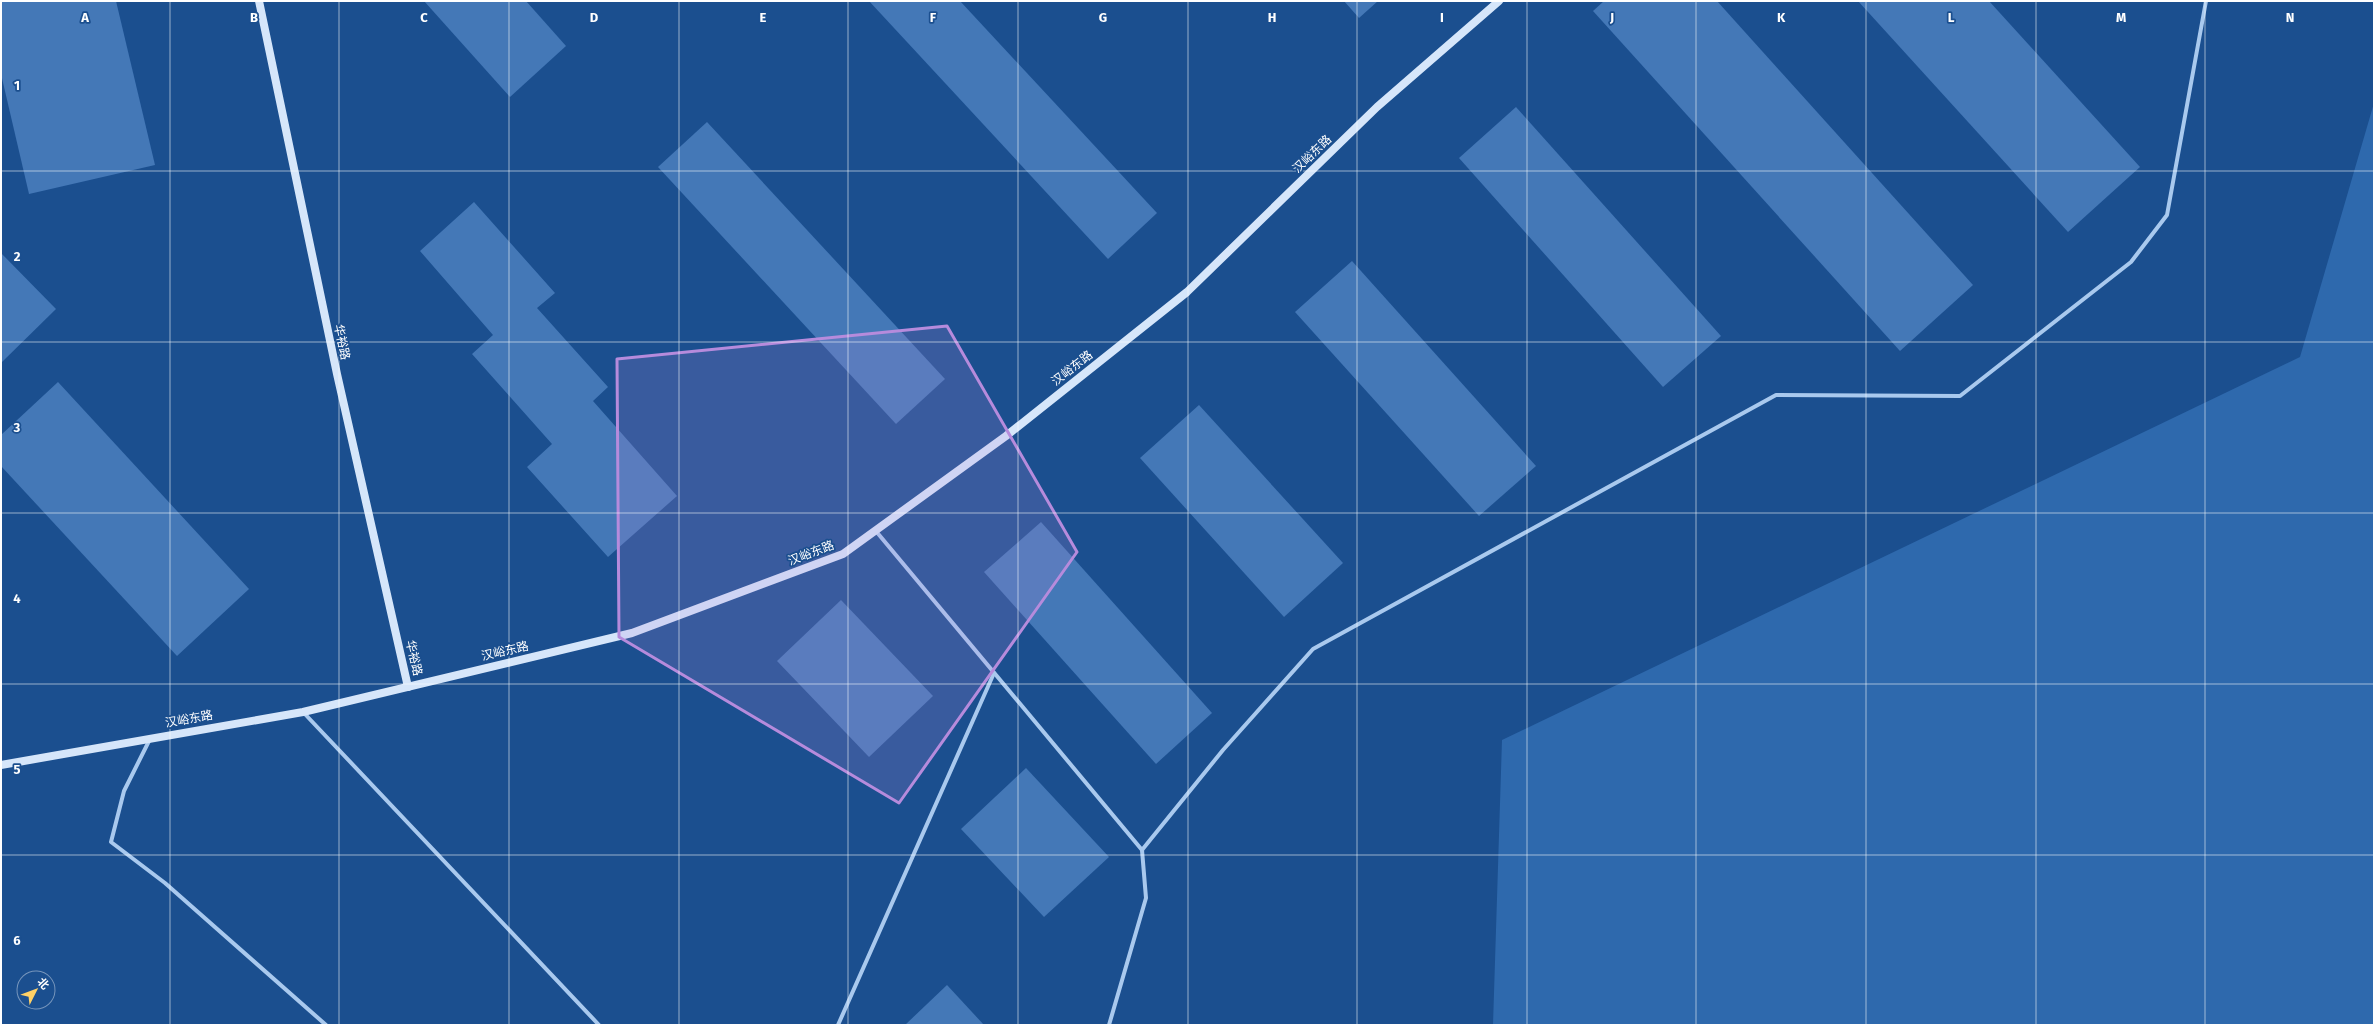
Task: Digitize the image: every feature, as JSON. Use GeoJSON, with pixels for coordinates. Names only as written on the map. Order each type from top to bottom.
{"type":"FeatureCollection","features":[{"type":"Feature","properties":{"kind":"street","name":"华裕路"},"geometry":{"type":"LineString","coordinates":[[259,1],[337,374],[408,687]]}},
{"type":"Feature","properties":{"kind":"street","name":"汉峪东路"},"geometry":{"type":"LineString","coordinates":[[1,765],[303,712],[632,633],[843,554],[1006,436],[1187,292],[1377,107],[1499,1]]}},
{"type":"Feature","properties":{"kind":"street"},"geometry":{"type":"LineString","coordinates":[[1142,850],[1223,750],[1313,649],[1776,394],[1960,396],[2131,262],[2167,216],[2206,1]]}},
{"type":"Feature","properties":{"kind":"street"},"geometry":{"type":"LineString","coordinates":[[875,530],[1142,850],[1146,898],[1109,1025]]}},
{"type":"Feature","properties":{"kind":"street"},"geometry":{"type":"LineString","coordinates":[[838,1025],[994,673]]}},
{"type":"Feature","properties":{"kind":"street"},"geometry":{"type":"LineString","coordinates":[[303,712],[599,1025]]}},
{"type":"Feature","properties":{"kind":"street"},"geometry":{"type":"LineString","coordinates":[[150,738],[124,791],[111,842],[165,883],[326,1025]]}},
{"type":"Feature","properties":{"kind":"highlighted area"},"geometry":{"type":"Polygon","coordinates":[[[947,326],[1077,552],[899,803],[619,637],[617,359],[947,326]]]}},
{"type":"Feature","properties":{"kind":"shaded area"},"geometry":{"type":"Polygon","coordinates":[[[2374,103],[2374,1025],[1493,1025],[1502,740],[2300,357],[2374,103]]]}},
{"type":"Feature","properties":{"kind":"building"},"geometry":{"type":"Polygon","coordinates":[[[1,1],[116,1],[155,165],[29,194],[1,74],[1,1]]]}},
{"type":"Feature","properties":{"kind":"building"},"geometry":{"type":"Polygon","coordinates":[[[424,1],[526,1],[566,46],[510,97],[424,1]]]}},
{"type":"Feature","properties":{"kind":"building"},"geometry":{"type":"Polygon","coordinates":[[[869,1],[960,1],[1157,213],[1108,259],[869,1]]]}},
{"type":"Feature","properties":{"kind":"building"},"geometry":{"type":"Polygon","coordinates":[[[1344,1],[1378,1],[1359,18],[1344,1]]]}},
{"type":"Feature","properties":{"kind":"building"},"geometry":{"type":"Polygon","coordinates":[[[1604,1],[1717,1],[1973,285],[1900,351],[1593,11],[1604,1]]]}},
{"type":"Feature","properties":{"kind":"building"},"geometry":{"type":"Polygon","coordinates":[[[1858,1],[1989,1],[2140,167],[2068,232],[1858,1]]]}},
{"type":"Feature","properties":{"kind":"building"},"geometry":{"type":"Polygon","coordinates":[[[1516,107],[1721,336],[1663,387],[1459,158],[1516,107]]]}},
{"type":"Feature","properties":{"kind":"building"},"geometry":{"type":"Polygon","coordinates":[[[707,122],[945,379],[896,424],[658,167],[707,122]]]}},
{"type":"Feature","properties":{"kind":"building"},"geometry":{"type":"Polygon","coordinates":[[[474,202],[555,293],[537,308],[608,387],[593,401],[677,496],[608,557],[527,467],[552,444],[472,354],[493,335],[420,251],[474,202]]]}},
{"type":"Feature","properties":{"kind":"building"},"geometry":{"type":"Polygon","coordinates":[[[1,253],[56,309],[1,363],[1,253]]]}},
{"type":"Feature","properties":{"kind":"building"},"geometry":{"type":"Polygon","coordinates":[[[1352,261],[1536,466],[1479,516],[1295,312],[1352,261]]]}},
{"type":"Feature","properties":{"kind":"building"},"geometry":{"type":"Polygon","coordinates":[[[58,382],[249,589],[177,656],[1,466],[1,435],[58,382]]]}},
{"type":"Feature","properties":{"kind":"building"},"geometry":{"type":"Polygon","coordinates":[[[1199,405],[1343,563],[1284,617],[1140,458],[1199,405]]]}},
{"type":"Feature","properties":{"kind":"building"},"geometry":{"type":"Polygon","coordinates":[[[1041,522],[1212,713],[1156,764],[984,572],[1041,522]]]}},
{"type":"Feature","properties":{"kind":"building"},"geometry":{"type":"Polygon","coordinates":[[[841,600],[933,696],[869,757],[777,661],[841,600]]]}},
{"type":"Feature","properties":{"kind":"building"},"geometry":{"type":"Polygon","coordinates":[[[1026,768],[1109,857],[1044,917],[961,829],[1026,768]]]}},
{"type":"Feature","properties":{"kind":"building"},"geometry":{"type":"Polygon","coordinates":[[[947,985],[984,1025],[905,1025],[947,985]]]}}]}
